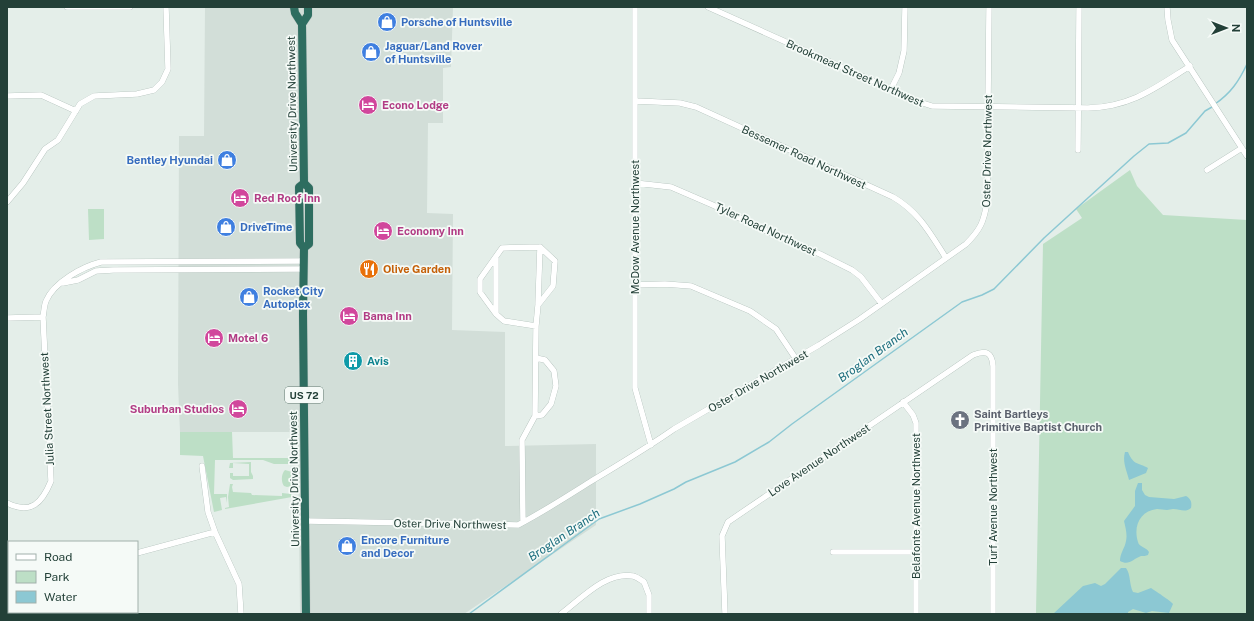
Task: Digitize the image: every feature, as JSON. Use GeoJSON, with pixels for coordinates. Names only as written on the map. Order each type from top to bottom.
{"type":"FeatureCollection","features":[{"type":"Feature","properties":{"kind":"highway","name":"University Drive Northwest"},"geometry":{"type":"LineString","coordinates":[[294,7],[294,13],[302,24]]}},
{"type":"Feature","properties":{"kind":"highway","name":"University Drive Northwest"},"geometry":{"type":"LineString","coordinates":[[306,614],[303,314],[304,248],[309,244],[309,188],[304,183],[302,24],[308,15],[308,7]]}},
{"type":"Feature","properties":{"kind":"street"},"geometry":{"type":"LineString","coordinates":[[67,7],[130,7]]}},
{"type":"Feature","properties":{"kind":"street"},"geometry":{"type":"LineString","coordinates":[[7,202],[23,183],[45,149],[58,140],[80,104],[94,96],[138,94],[154,90],[162,82],[168,69],[166,7]]}},
{"type":"Feature","properties":{"kind":"street","name":"McDow Avenue Northwest"},"geometry":{"type":"LineString","coordinates":[[635,7],[635,388],[651,445]]}},
{"type":"Feature","properties":{"kind":"street","name":"Brookmead Street Northwest"},"geometry":{"type":"LineString","coordinates":[[708,7],[891,89],[910,99],[932,106],[1109,107],[1131,101],[1160,86],[1190,66]]}},
{"type":"Feature","properties":{"kind":"street"},"geometry":{"type":"LineString","coordinates":[[891,89],[898,73],[904,51],[905,7]]}},
{"type":"Feature","properties":{"kind":"street","name":"Oster Drive Northwest"},"geometry":{"type":"LineString","coordinates":[[306,521],[518,525],[651,445],[674,429],[819,346],[946,258],[972,237],[982,225],[986,214],[989,107],[989,7]]}},
{"type":"Feature","properties":{"kind":"street"},"geometry":{"type":"LineString","coordinates":[[1078,150],[1079,7]]}},
{"type":"Feature","properties":{"kind":"street"},"geometry":{"type":"LineString","coordinates":[[1167,7],[1172,40],[1247,156]]}},
{"type":"Feature","properties":{"kind":"street"},"geometry":{"type":"LineString","coordinates":[[7,96],[41,95],[76,111]]}},
{"type":"Feature","properties":{"kind":"street","name":"Bessemer Road Northwest"},"geometry":{"type":"LineString","coordinates":[[635,101],[672,102],[696,107],[893,197],[906,204],[916,214],[946,258]]}},
{"type":"Feature","properties":{"kind":"street"},"geometry":{"type":"LineString","coordinates":[[1207,170],[1242,148]]}},
{"type":"Feature","properties":{"kind":"street","name":"Tyler Road Northwest"},"geometry":{"type":"LineString","coordinates":[[635,182],[671,187],[852,270],[866,283],[882,303]]}},
{"type":"Feature","properties":{"kind":"street"},"geometry":{"type":"LineString","coordinates":[[523,522],[522,440],[535,416],[536,326],[540,247]]}},
{"type":"Feature","properties":{"kind":"street"},"geometry":{"type":"LineString","coordinates":[[536,326],[504,321],[496,314],[480,292],[480,279],[502,248],[540,247],[555,261],[553,286],[538,305]]}},
{"type":"Feature","properties":{"kind":"street"},"geometry":{"type":"LineString","coordinates":[[496,257],[496,314]]}},
{"type":"Feature","properties":{"kind":"street","name":"Julia Street Northwest"},"geometry":{"type":"LineString","coordinates":[[7,503],[23,507],[37,505],[45,495],[51,481],[43,317],[46,302],[52,292],[69,276],[87,266],[101,262],[304,265]]}},
{"type":"Feature","properties":{"kind":"street"},"geometry":{"type":"LineString","coordinates":[[61,284],[78,280],[96,271],[304,265]]}},
{"type":"Feature","properties":{"kind":"street"},"geometry":{"type":"LineString","coordinates":[[634,285],[665,284],[691,286],[750,311],[776,329],[796,359]]}},
{"type":"Feature","properties":{"kind":"street"},"geometry":{"type":"LineString","coordinates":[[7,318],[43,317]]}},
{"type":"Feature","properties":{"kind":"street","name":"Love Avenue Northwest"},"geometry":{"type":"LineString","coordinates":[[725,614],[722,536],[728,522],[973,355],[981,352],[988,354]]}},
{"type":"Feature","properties":{"kind":"street","name":"Turf Avenue Northwest"},"geometry":{"type":"LineString","coordinates":[[988,354],[992,359],[993,366],[993,614]]}},
{"type":"Feature","properties":{"kind":"street"},"geometry":{"type":"LineString","coordinates":[[535,416],[542,415],[551,404],[556,386],[554,370],[545,360],[536,358]]}},
{"type":"Feature","properties":{"kind":"street","name":"Belafonte Avenue Northwest"},"geometry":{"type":"LineString","coordinates":[[903,402],[913,415],[916,423],[916,614]]}},
{"type":"Feature","properties":{"kind":"street"},"geometry":{"type":"LineString","coordinates":[[202,466],[208,512],[214,532],[239,584],[241,614]]}},
{"type":"Feature","properties":{"kind":"street"},"geometry":{"type":"LineString","coordinates":[[138,553],[214,532]]}},
{"type":"Feature","properties":{"kind":"street"},"geometry":{"type":"LineString","coordinates":[[833,552],[916,552]]}},
{"type":"Feature","properties":{"kind":"street"},"geometry":{"type":"LineString","coordinates":[[561,614],[598,585],[617,576],[634,576],[644,582],[649,595],[649,613]]}},
{"type":"Feature","properties":{"kind":"shaded area"},"geometry":{"type":"Polygon","coordinates":[[[205,7],[453,7],[451,67],[443,68],[443,123],[428,123],[427,213],[453,214],[452,330],[505,332],[505,446],[596,444],[596,525],[464,614],[300,614],[298,432],[180,432],[178,384],[179,136],[204,136],[205,7]]]}},
{"type":"Feature","properties":{"kind":"green space"},"geometry":{"type":"Polygon","coordinates":[[[1130,170],[1137,186],[1163,215],[1247,220],[1247,614],[1036,614],[1043,244],[1082,218],[1076,209],[1130,170]]]}},
{"type":"Feature","properties":{"kind":"green space"},"geometry":{"type":"Polygon","coordinates":[[[88,209],[104,209],[104,239],[89,240],[88,209]]]}},
{"type":"Feature","properties":{"kind":"green space"},"geometry":{"type":"Polygon","coordinates":[[[180,432],[232,432],[233,458],[291,458],[291,464],[274,464],[263,460],[215,460],[214,494],[227,494],[227,503],[226,497],[220,498],[222,510],[214,512],[203,456],[180,455],[180,432]]]}},
{"type":"Feature","properties":{"kind":"green space"},"geometry":{"type":"Polygon","coordinates":[[[251,462],[253,479],[233,480],[230,478],[230,473],[233,473],[233,476],[249,476],[249,464],[233,463],[233,468],[229,468],[230,463],[251,462]]]}},
{"type":"Feature","properties":{"kind":"green space"},"geometry":{"type":"Polygon","coordinates":[[[285,470],[292,472],[292,486],[287,487],[283,484],[282,476],[285,470]]]}},
{"type":"Feature","properties":{"kind":"green space"},"geometry":{"type":"Polygon","coordinates":[[[230,484],[233,484],[233,492],[251,493],[252,495],[282,496],[282,493],[291,494],[292,497],[225,509],[229,507],[228,497],[230,484]]]}},
{"type":"Feature","properties":{"kind":"water"},"geometry":{"type":"Polygon","coordinates":[[[1125,452],[1128,452],[1134,462],[1148,468],[1146,473],[1129,480],[1124,463],[1125,452]]]}},
{"type":"Feature","properties":{"kind":"water"},"geometry":{"type":"Polygon","coordinates":[[[1138,483],[1142,483],[1142,490],[1145,495],[1149,497],[1174,499],[1186,496],[1191,501],[1191,508],[1185,511],[1157,509],[1151,510],[1142,516],[1136,530],[1139,544],[1149,552],[1148,555],[1141,556],[1126,563],[1120,561],[1126,539],[1124,521],[1135,506],[1135,491],[1138,483]]]}},
{"type":"Feature","properties":{"kind":"water"},"geometry":{"type":"Polygon","coordinates":[[[1121,568],[1126,568],[1128,571],[1133,592],[1138,593],[1151,588],[1172,603],[1173,604],[1169,613],[1152,611],[1146,613],[1133,609],[1128,612],[1128,614],[1053,614],[1083,586],[1095,583],[1101,586],[1121,568]]]}},
{"type":"Feature","properties":{"kind":"waterway","name":"Broglan Branch"},"geometry":{"type":"LineString","coordinates":[[1215,104],[1226,96],[1241,76],[1247,64]]}},
{"type":"Feature","properties":{"kind":"waterway","name":"Broglan Branch"},"geometry":{"type":"LineString","coordinates":[[469,614],[599,519],[640,504],[686,482],[735,462],[769,442],[962,302],[994,289],[1044,238],[1134,156],[1149,144],[1168,143],[1186,133],[1205,111],[1212,107]]}},
{"type":"Feature","properties":{"kind":"place","name":"Porsche of Huntsville"},"geometry":{"type":"Point","coordinates":[387,22]}},
{"type":"Feature","properties":{"kind":"place","name":"Jaguar/Land Rover of Huntsville"},"geometry":{"type":"Point","coordinates":[371,52]}},
{"type":"Feature","properties":{"kind":"place","name":"Econo Lodge"},"geometry":{"type":"Point","coordinates":[368,105]}},
{"type":"Feature","properties":{"kind":"place","name":"Bentley Hyundai"},"geometry":{"type":"Point","coordinates":[227,160]}},
{"type":"Feature","properties":{"kind":"place","name":"Red Roof Inn"},"geometry":{"type":"Point","coordinates":[240,198]}},
{"type":"Feature","properties":{"kind":"place","name":"DriveTime"},"geometry":{"type":"Point","coordinates":[226,227]}},
{"type":"Feature","properties":{"kind":"place","name":"Economy Inn"},"geometry":{"type":"Point","coordinates":[383,231]}},
{"type":"Feature","properties":{"kind":"place","name":"Olive Garden"},"geometry":{"type":"Point","coordinates":[369,269]}},
{"type":"Feature","properties":{"kind":"place","name":"Rocket City Autoplex"},"geometry":{"type":"Point","coordinates":[249,297]}},
{"type":"Feature","properties":{"kind":"place","name":"Bama Inn"},"geometry":{"type":"Point","coordinates":[349,316]}},
{"type":"Feature","properties":{"kind":"place","name":"Motel 6"},"geometry":{"type":"Point","coordinates":[214,338]}},
{"type":"Feature","properties":{"kind":"place","name":"Avis"},"geometry":{"type":"Point","coordinates":[353,361]}},
{"type":"Feature","properties":{"kind":"place","name":"Suburban Studios"},"geometry":{"type":"Point","coordinates":[238,409]}},
{"type":"Feature","properties":{"kind":"place","name":"Saint Bartleys Primitive Baptist Church"},"geometry":{"type":"Point","coordinates":[960,420]}},
{"type":"Feature","properties":{"kind":"place","name":"Encore Furniture and Decor"},"geometry":{"type":"Point","coordinates":[347,546]}}]}
